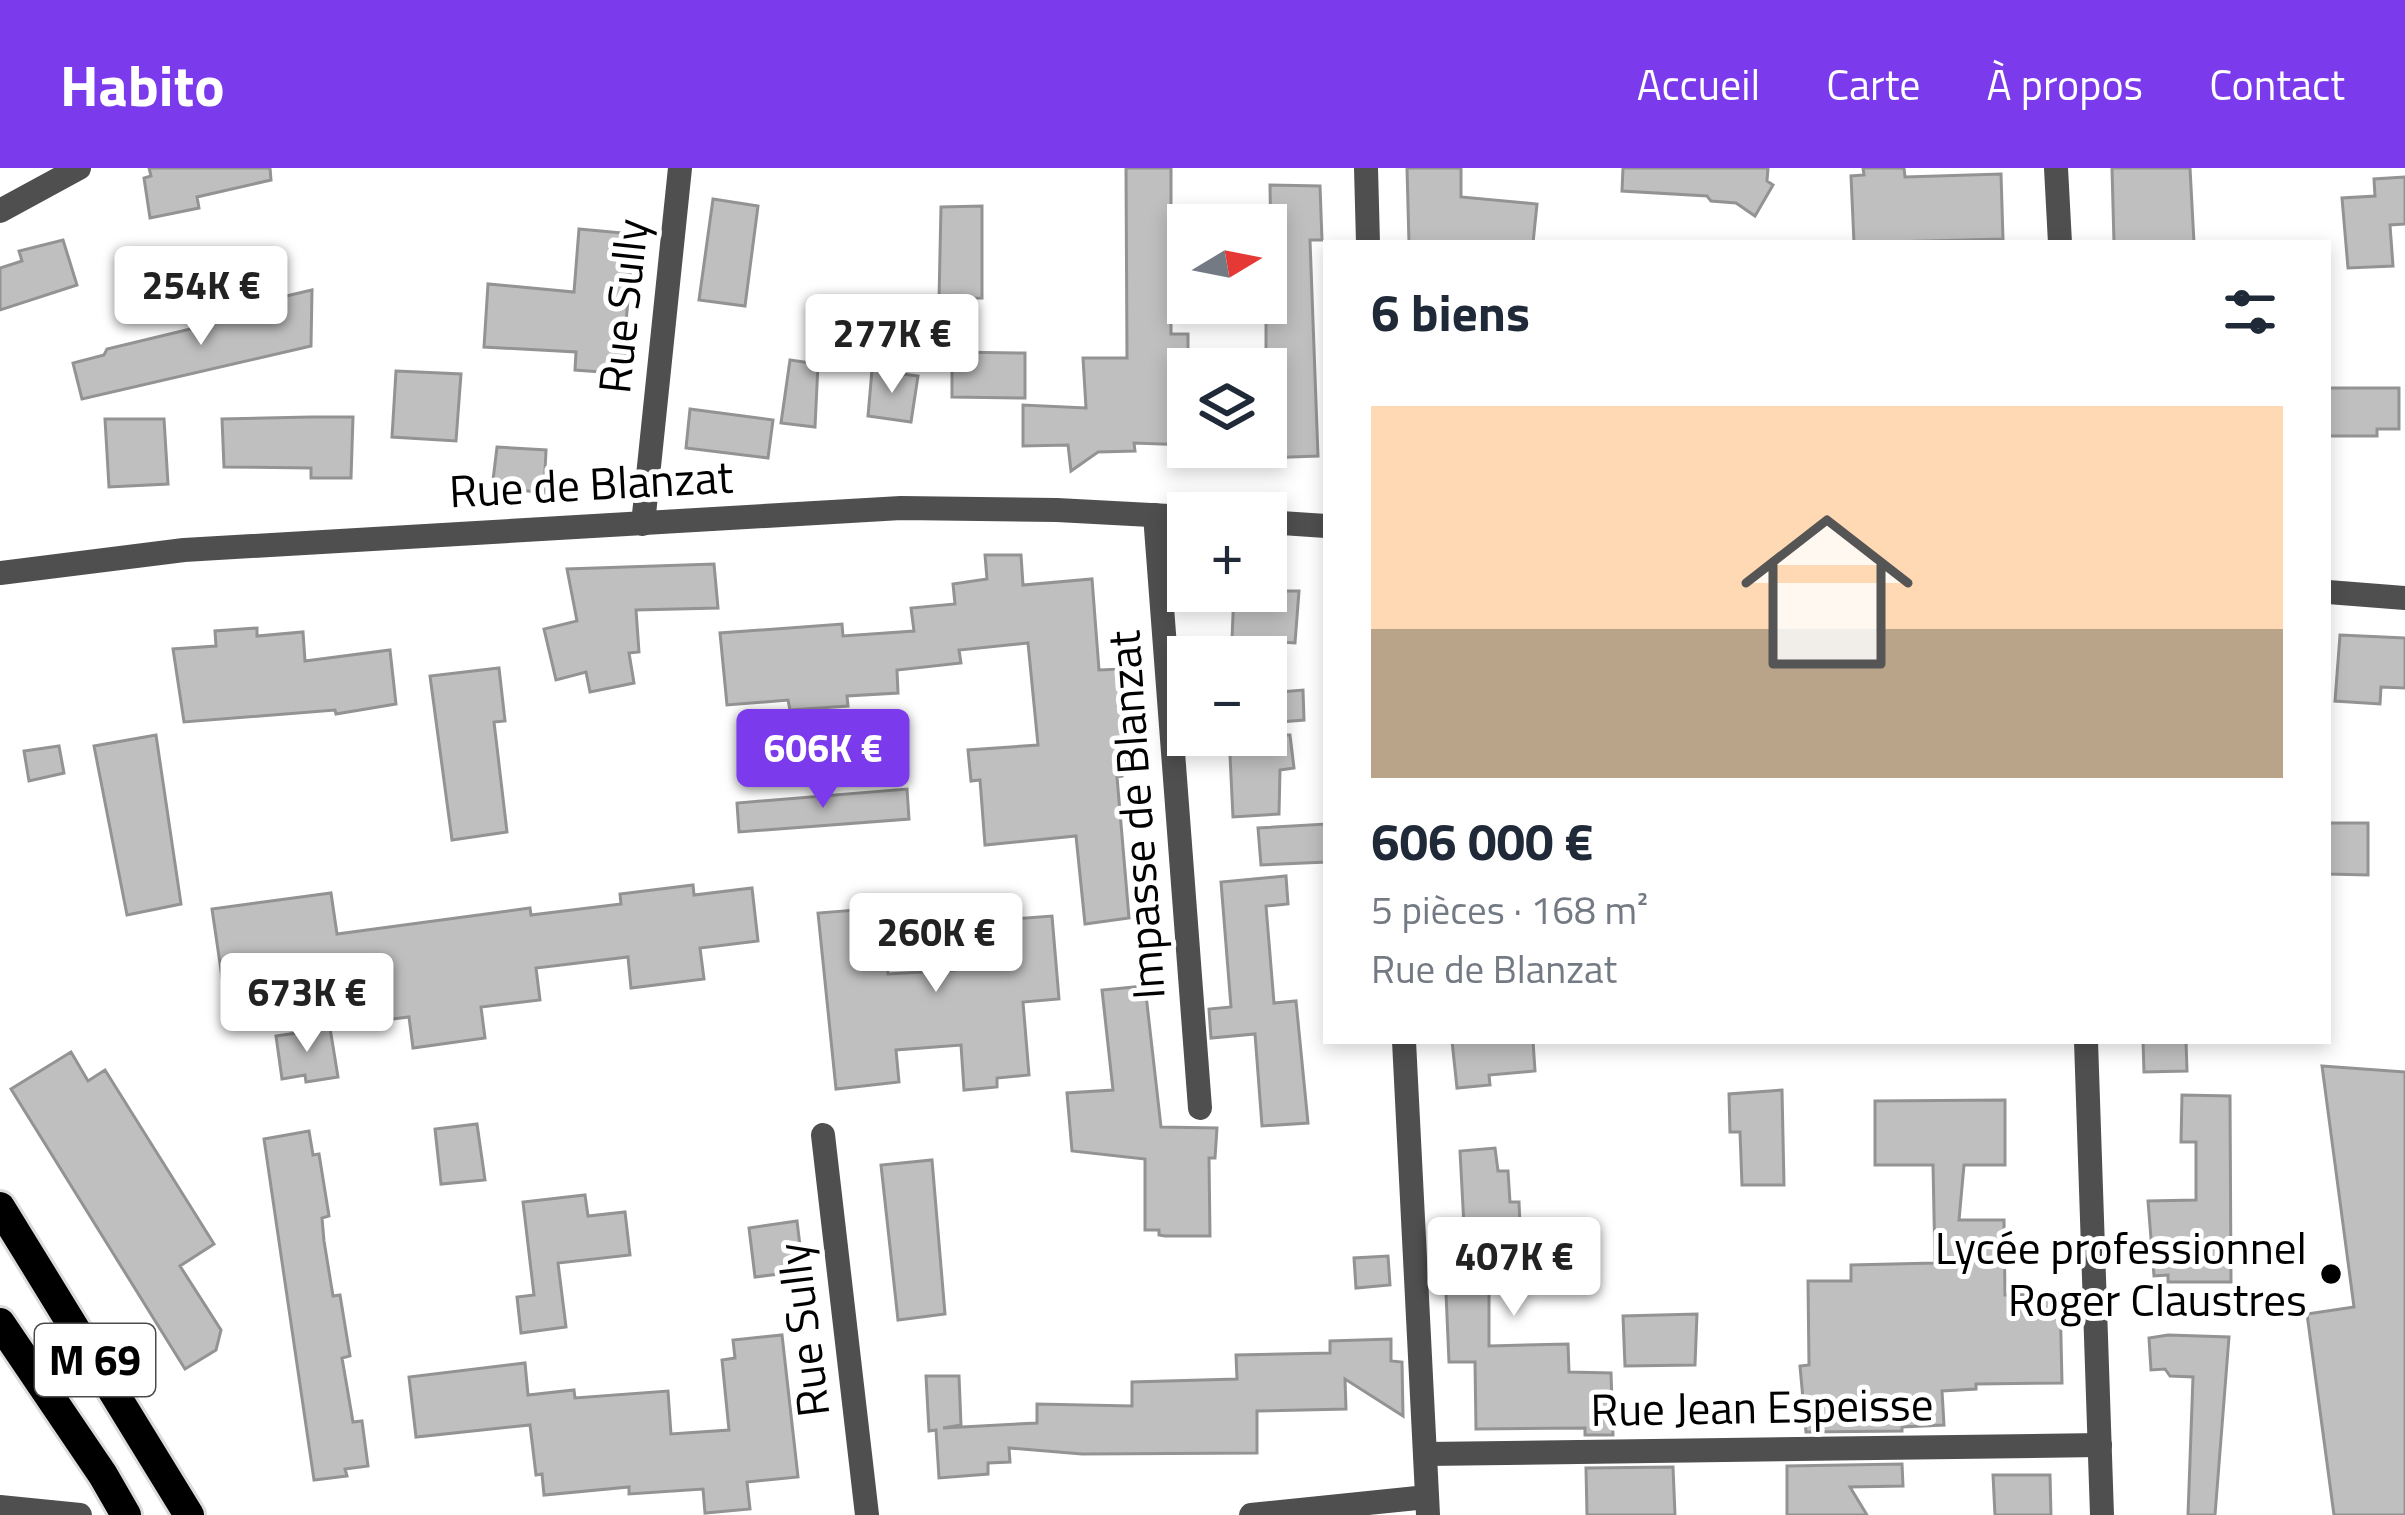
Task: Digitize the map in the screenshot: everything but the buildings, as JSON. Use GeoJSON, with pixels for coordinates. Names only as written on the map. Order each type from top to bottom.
{"type":"FeatureCollection","features":[{"type":"Feature","properties":{"kind":"main road","name":"M 69"},"geometry":{"type":"LineString","coordinates":[[0,1207],[189,1515]]}},
{"type":"Feature","properties":{"kind":"main road","name":"M 69"},"geometry":{"type":"LineString","coordinates":[[0,1323],[104,1474],[126,1515]]}},
{"type":"Feature","properties":{"kind":"street"},"geometry":{"type":"LineString","coordinates":[[0,211],[79,168]]}},
{"type":"Feature","properties":{"kind":"street","name":"Rue Sully"},"geometry":{"type":"LineString","coordinates":[[643,524],[680,168]]}},
{"type":"Feature","properties":{"kind":"street"},"geometry":{"type":"LineString","coordinates":[[1366,168],[1368,240]]}},
{"type":"Feature","properties":{"kind":"street"},"geometry":{"type":"LineString","coordinates":[[2056,168],[2060,240]]}},
{"type":"Feature","properties":{"kind":"street","name":"Rue de Blanzat"},"geometry":{"type":"LineString","coordinates":[[0,573],[184,550],[901,508],[1167,516]]}},
{"type":"Feature","properties":{"kind":"street","name":"Impasse de Blanzat"},"geometry":{"type":"LineString","coordinates":[[1155,515],[1200,1108]]}},
{"type":"Feature","properties":{"kind":"street"},"geometry":{"type":"LineString","coordinates":[[1287,523],[1323,526]]}},
{"type":"Feature","properties":{"kind":"street"},"geometry":{"type":"LineString","coordinates":[[2331,592],[2405,598]]}},
{"type":"Feature","properties":{"kind":"street"},"geometry":{"type":"LineString","coordinates":[[1251,1515],[1428,1506],[1404,1044]]}},
{"type":"Feature","properties":{"kind":"street"},"geometry":{"type":"LineString","coordinates":[[2086,1044],[2102,1515]]}},
{"type":"Feature","properties":{"kind":"street","name":"Rue Sully"},"geometry":{"type":"LineString","coordinates":[[823,1135],[867,1515]]}},
{"type":"Feature","properties":{"kind":"street","name":"Rue Jean Espeisse"},"geometry":{"type":"LineString","coordinates":[[1425,1454],[2100,1445]]}},
{"type":"Feature","properties":{"kind":"street"},"geometry":{"type":"LineString","coordinates":[[0,1507],[80,1515]]}},
{"type":"Feature","properties":{"kind":"place","name":"Lycée professionnel Roger Claustres"},"geometry":{"type":"Point","coordinates":[2331,1274]}}]}
